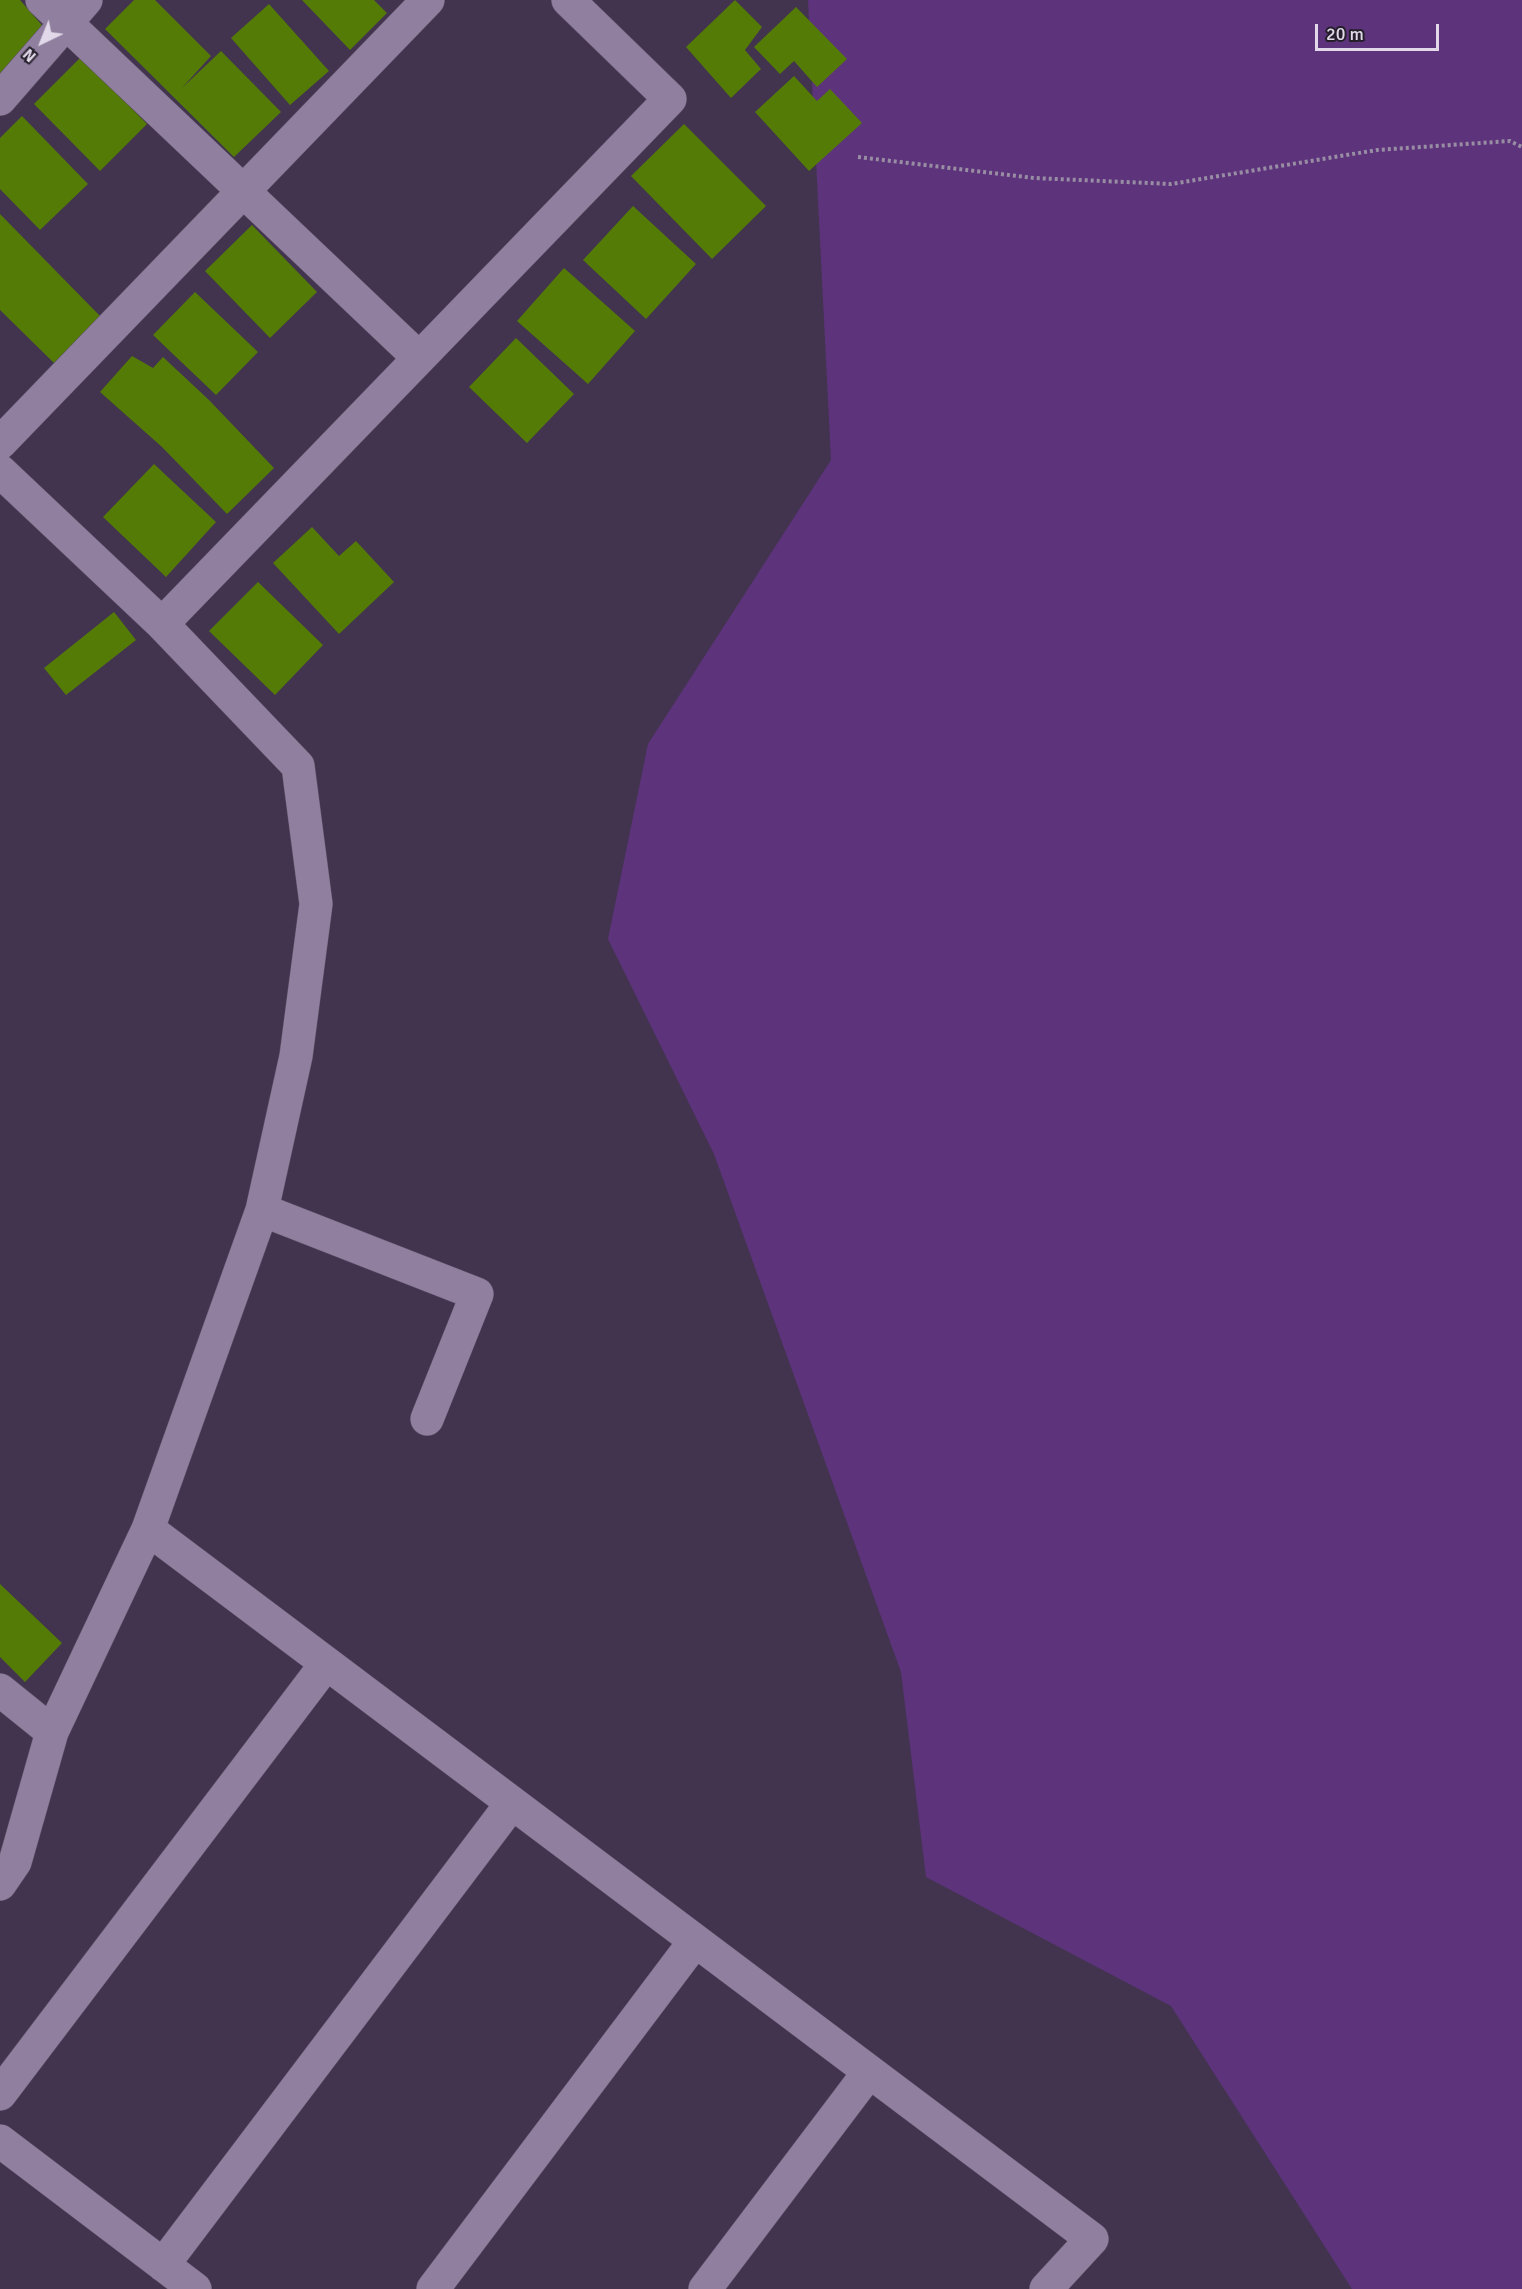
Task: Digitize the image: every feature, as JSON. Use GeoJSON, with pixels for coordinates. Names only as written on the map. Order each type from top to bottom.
{"type":"FeatureCollection","features":[{"type":"Feature","properties":{"kind":"street"},"geometry":{"type":"LineString","coordinates":[[42,0],[76,11],[243,190],[419,358]]}},
{"type":"Feature","properties":{"kind":"street"},"geometry":{"type":"LineString","coordinates":[[0,443],[428,0]]}},
{"type":"Feature","properties":{"kind":"street"},"geometry":{"type":"LineString","coordinates":[[162,624],[670,99],[568,0]]}},
{"type":"Feature","properties":{"kind":"street"},"geometry":{"type":"LineString","coordinates":[[0,99],[76,11]]}},
{"type":"Feature","properties":{"kind":"street"},"geometry":{"type":"LineString","coordinates":[[0,471],[162,624],[298,766],[316,904],[296,1056],[262,1210],[148,1529],[52,1732],[15,1862],[0,1884]]}},
{"type":"Feature","properties":{"kind":"street"},"geometry":{"type":"LineString","coordinates":[[262,1210],[477,1294],[428,1419]]}},
{"type":"Feature","properties":{"kind":"street"},"geometry":{"type":"LineString","coordinates":[[148,1529],[1092,2239],[1046,2289]]}},
{"type":"Feature","properties":{"kind":"street"},"geometry":{"type":"LineString","coordinates":[[0,2094],[327,1664]]}},
{"type":"Feature","properties":{"kind":"street"},"geometry":{"type":"LineString","coordinates":[[0,1690],[52,1732]]}},
{"type":"Feature","properties":{"kind":"street"},"geometry":{"type":"LineString","coordinates":[[163,2265],[512,1803]]}},
{"type":"Feature","properties":{"kind":"street"},"geometry":{"type":"LineString","coordinates":[[433,2289],[695,1941]]}},
{"type":"Feature","properties":{"kind":"street"},"geometry":{"type":"LineString","coordinates":[[705,2289],[869,2072]]}},
{"type":"Feature","properties":{"kind":"street"},"geometry":{"type":"LineString","coordinates":[[0,2141],[195,2289]]}},
{"type":"Feature","properties":{"kind":"path"},"geometry":{"type":"LineString","coordinates":[[858,157],[1034,178],[1171,184],[1377,150],[1510,141],[1522,147]]}},
{"type":"Feature","properties":{"kind":"shaded area"},"geometry":{"type":"Polygon","coordinates":[[[808,0],[1522,0],[1522,2289],[1352,2289],[1171,2006],[926,1877],[901,1672],[714,1154],[608,939],[648,744],[831,460],[808,0]]]}},
{"type":"Feature","properties":{"kind":"building"},"geometry":{"type":"Polygon","coordinates":[[[0,0],[20,0],[47,31],[0,77],[0,0]]]}},
{"type":"Feature","properties":{"kind":"building"},"geometry":{"type":"Polygon","coordinates":[[[134,0],[155,0],[211,56],[182,88],[221,51],[281,112],[234,157],[105,29],[134,0]]]}},
{"type":"Feature","properties":{"kind":"building"},"geometry":{"type":"Polygon","coordinates":[[[302,0],[374,0],[387,13],[350,50],[302,0]]]}},
{"type":"Feature","properties":{"kind":"building"},"geometry":{"type":"Polygon","coordinates":[[[735,0],[762,27],[745,50],[761,69],[731,98],[686,47],[735,0]]]}},
{"type":"Feature","properties":{"kind":"building"},"geometry":{"type":"Polygon","coordinates":[[[269,4],[329,71],[290,105],[231,38],[269,4]]]}},
{"type":"Feature","properties":{"kind":"building"},"geometry":{"type":"Polygon","coordinates":[[[796,7],[847,59],[817,87],[794,61],[780,74],[754,47],[796,7]]]}},
{"type":"Feature","properties":{"kind":"building"},"geometry":{"type":"Polygon","coordinates":[[[81,57],[147,124],[100,171],[34,104],[81,57]]]}},
{"type":"Feature","properties":{"kind":"building"},"geometry":{"type":"Polygon","coordinates":[[[794,76],[817,101],[830,89],[862,123],[809,171],[755,112],[794,76]]]}},
{"type":"Feature","properties":{"kind":"building"},"geometry":{"type":"Polygon","coordinates":[[[22,116],[88,184],[40,230],[0,189],[0,138],[22,116]]]}},
{"type":"Feature","properties":{"kind":"building"},"geometry":{"type":"Polygon","coordinates":[[[684,124],[766,206],[712,259],[631,176],[684,124]]]}},
{"type":"Feature","properties":{"kind":"building"},"geometry":{"type":"Polygon","coordinates":[[[633,206],[696,264],[646,319],[583,260],[633,206]]]}},
{"type":"Feature","properties":{"kind":"building"},"geometry":{"type":"Polygon","coordinates":[[[0,214],[101,317],[54,363],[0,310],[0,214]]]}},
{"type":"Feature","properties":{"kind":"building"},"geometry":{"type":"Polygon","coordinates":[[[252,225],[317,292],[270,338],[205,271],[252,225]]]}},
{"type":"Feature","properties":{"kind":"building"},"geometry":{"type":"Polygon","coordinates":[[[564,268],[635,331],[588,384],[517,321],[564,268]]]}},
{"type":"Feature","properties":{"kind":"building"},"geometry":{"type":"Polygon","coordinates":[[[195,292],[258,352],[216,395],[153,335],[195,292]]]}},
{"type":"Feature","properties":{"kind":"building"},"geometry":{"type":"Polygon","coordinates":[[[516,338],[574,394],[527,443],[469,387],[516,338]]]}},
{"type":"Feature","properties":{"kind":"building"},"geometry":{"type":"Polygon","coordinates":[[[132,356],[153,368],[163,357],[209,400],[274,468],[227,514],[162,447],[100,392],[132,356]]]}},
{"type":"Feature","properties":{"kind":"building"},"geometry":{"type":"Polygon","coordinates":[[[154,464],[216,522],[166,577],[103,517],[154,464]]]}},
{"type":"Feature","properties":{"kind":"building"},"geometry":{"type":"Polygon","coordinates":[[[312,527],[339,556],[356,541],[394,582],[339,634],[273,563],[312,527]]]}},
{"type":"Feature","properties":{"kind":"building"},"geometry":{"type":"Polygon","coordinates":[[[258,582],[323,645],[275,695],[209,631],[258,582]]]}},
{"type":"Feature","properties":{"kind":"building"},"geometry":{"type":"Polygon","coordinates":[[[114,612],[136,640],[66,695],[44,668],[114,612]]]}},
{"type":"Feature","properties":{"kind":"building"},"geometry":{"type":"Polygon","coordinates":[[[0,1584],[62,1643],[25,1682],[0,1657],[0,1584]]]}}]}
